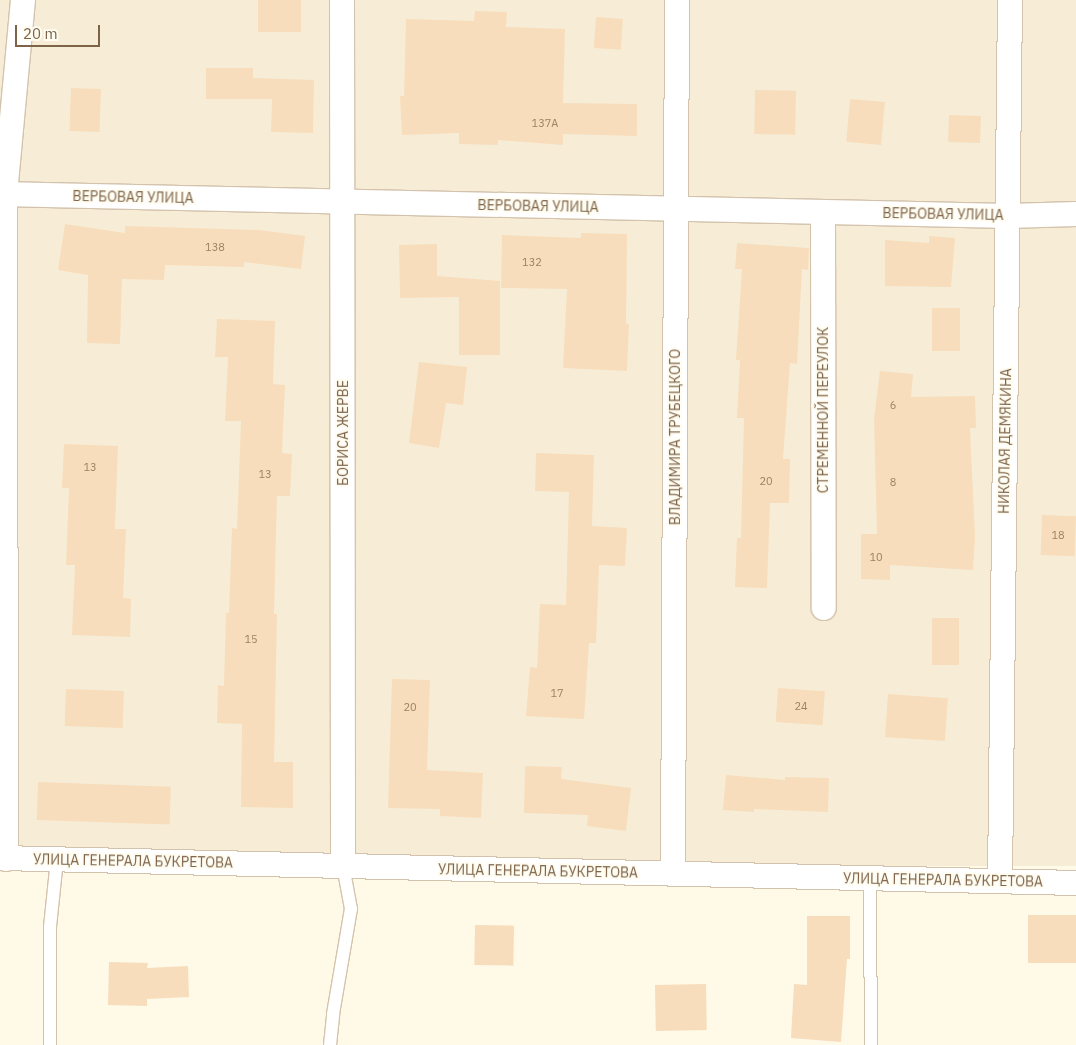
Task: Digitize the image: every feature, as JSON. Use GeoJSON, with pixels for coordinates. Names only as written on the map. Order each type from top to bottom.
{"type":"FeatureCollection","features":[{"type":"Feature","properties":{"kind":"street"},"geometry":{"type":"LineString","coordinates":[[3,858],[2,194],[23,0]]}},
{"type":"Feature","properties":{"kind":"street","name":"БОРИСА ЖЕРВЕ"},"geometry":{"type":"LineString","coordinates":[[342,0],[343,866]]}},
{"type":"Feature","properties":{"kind":"street","name":"ВЛАДИМИРА ТРУБЕЦКОГО"},"geometry":{"type":"LineString","coordinates":[[673,874],[677,0]]}},
{"type":"Feature","properties":{"kind":"street","name":"НИКОЛАЯ ДЕМЯКИНА"},"geometry":{"type":"LineString","coordinates":[[1000,881],[1010,0]]}},
{"type":"Feature","properties":{"kind":"street","name":"ВЕРБОВАЯ УЛИЦА"},"geometry":{"type":"LineString","coordinates":[[2,194],[1008,216],[1076,214]]}},
{"type":"Feature","properties":{"kind":"street","name":"СТРЕМЕННОЙ ПЕРЕУЛОК"},"geometry":{"type":"LineString","coordinates":[[823,212],[824,608]]}},
{"type":"Feature","properties":{"kind":"street","name":"УЛИЦА ГЕНЕРАЛА БУКРЕТОВА"},"geometry":{"type":"LineString","coordinates":[[3,858],[1076,883]]}},
{"type":"Feature","properties":{"kind":"lane"},"geometry":{"type":"LineString","coordinates":[[50,1045],[50,927],[58,859]]}},
{"type":"Feature","properties":{"kind":"lane"},"geometry":{"type":"LineString","coordinates":[[330,1045],[333,1014],[351,909],[343,866]]}},
{"type":"Feature","properties":{"kind":"lane"},"geometry":{"type":"LineString","coordinates":[[870,878],[871,1045]]}},
{"type":"Feature","properties":{"kind":"shaded area"},"geometry":{"type":"Polygon","coordinates":[[[0,0],[1076,0],[1076,866],[0,866],[0,0]]]}},
{"type":"Feature","properties":{"kind":"building"},"geometry":{"type":"Polygon","coordinates":[[[258,0],[301,0],[301,32],[258,32],[258,0]]]}},
{"type":"Feature","properties":{"kind":"building"},"geometry":{"type":"Polygon","coordinates":[[[475,11],[507,12],[506,27],[565,29],[563,103],[637,104],[637,136],[563,134],[563,145],[498,140],[498,145],[459,144],[459,133],[402,135],[400,96],[404,96],[406,19],[474,21],[475,11]]]}},
{"type":"Feature","properties":{"kind":"building"},"geometry":{"type":"Polygon","coordinates":[[[596,17],[623,19],[621,50],[594,48],[596,17]]]}},
{"type":"Feature","properties":{"kind":"building"},"geometry":{"type":"Polygon","coordinates":[[[206,68],[253,68],[253,78],[314,80],[313,133],[271,132],[272,99],[206,99],[206,68]]]}},
{"type":"Feature","properties":{"kind":"building"},"geometry":{"type":"Polygon","coordinates":[[[71,88],[101,89],[99,132],[69,131],[71,88]]]}},
{"type":"Feature","properties":{"kind":"building"},"geometry":{"type":"Polygon","coordinates":[[[755,90],[796,91],[795,135],[754,134],[755,90]]]}},
{"type":"Feature","properties":{"kind":"building"},"geometry":{"type":"Polygon","coordinates":[[[850,99],[885,102],[881,145],[846,142],[850,99]]]}},
{"type":"Feature","properties":{"kind":"building"},"geometry":{"type":"Polygon","coordinates":[[[949,115],[981,116],[980,143],[948,142],[949,115]]]}},
{"type":"Feature","properties":{"kind":"building"},"geometry":{"type":"Polygon","coordinates":[[[65,224],[125,233],[125,226],[259,230],[305,236],[301,269],[244,262],[244,267],[165,265],[164,280],[122,279],[120,344],[87,343],[88,275],[58,270],[65,224]]]}},
{"type":"Feature","properties":{"kind":"building"},"geometry":{"type":"Polygon","coordinates":[[[581,233],[627,234],[626,324],[629,324],[627,371],[563,368],[567,289],[501,288],[502,235],[581,238],[581,233]]]}},
{"type":"Feature","properties":{"kind":"building"},"geometry":{"type":"Polygon","coordinates":[[[929,236],[955,238],[951,287],[885,286],[885,240],[929,243],[929,236]]]}},
{"type":"Feature","properties":{"kind":"building"},"geometry":{"type":"Polygon","coordinates":[[[737,243],[809,248],[808,270],[802,269],[797,364],[790,363],[783,459],[790,459],[789,503],[770,503],[767,588],[735,587],[737,538],[741,538],[744,418],[737,418],[740,360],[736,360],[742,269],[735,269],[737,243]]]}},
{"type":"Feature","properties":{"kind":"building"},"geometry":{"type":"Polygon","coordinates":[[[437,244],[437,276],[500,281],[500,355],[459,355],[459,297],[400,298],[399,245],[437,244]]]}},
{"type":"Feature","properties":{"kind":"building"},"geometry":{"type":"Polygon","coordinates":[[[932,308],[960,308],[960,351],[932,351],[932,308]]]}},
{"type":"Feature","properties":{"kind":"building"},"geometry":{"type":"Polygon","coordinates":[[[217,319],[275,321],[273,384],[285,385],[282,453],[292,454],[290,496],[277,496],[274,614],[277,614],[274,762],[293,762],[293,808],[241,807],[242,724],[217,723],[218,685],[224,686],[226,613],[229,613],[232,528],[237,529],[241,421],[225,421],[228,357],[215,357],[217,319]]]}},
{"type":"Feature","properties":{"kind":"building"},"geometry":{"type":"Polygon","coordinates":[[[419,362],[467,367],[463,405],[446,403],[439,448],[409,443],[419,362]]]}},
{"type":"Feature","properties":{"kind":"building"},"geometry":{"type":"Polygon","coordinates":[[[880,371],[913,374],[911,397],[975,396],[976,428],[970,428],[975,537],[973,570],[890,565],[890,580],[861,579],[861,534],[877,534],[874,419],[880,371]]]}},
{"type":"Feature","properties":{"kind":"building"},"geometry":{"type":"Polygon","coordinates":[[[64,444],[118,446],[115,529],[126,529],[123,598],[131,599],[130,637],[72,635],[75,565],[66,565],[69,488],[62,488],[64,444]]]}},
{"type":"Feature","properties":{"kind":"building"},"geometry":{"type":"Polygon","coordinates":[[[536,453],[594,455],[592,526],[627,528],[625,566],[599,565],[596,643],[589,643],[584,719],[526,716],[530,667],[537,668],[540,604],[566,605],[569,492],[535,491],[536,453]]]}},
{"type":"Feature","properties":{"kind":"building"},"geometry":{"type":"Polygon","coordinates":[[[1042,515],[1076,516],[1075,556],[1041,555],[1042,515]]]}},
{"type":"Feature","properties":{"kind":"building"},"geometry":{"type":"Polygon","coordinates":[[[932,618],[959,618],[959,665],[932,665],[932,618]]]}},
{"type":"Feature","properties":{"kind":"building"},"geometry":{"type":"Polygon","coordinates":[[[392,679],[430,680],[427,770],[483,773],[481,818],[440,816],[440,809],[388,808],[392,679]]]}},
{"type":"Feature","properties":{"kind":"building"},"geometry":{"type":"Polygon","coordinates":[[[778,688],[825,691],[823,725],[776,722],[778,688]]]}},
{"type":"Feature","properties":{"kind":"building"},"geometry":{"type":"Polygon","coordinates":[[[66,689],[124,691],[123,728],[65,726],[66,689]]]}},
{"type":"Feature","properties":{"kind":"building"},"geometry":{"type":"Polygon","coordinates":[[[888,694],[948,698],[945,741],[885,737],[888,694]]]}},
{"type":"Feature","properties":{"kind":"building"},"geometry":{"type":"Polygon","coordinates":[[[525,766],[562,767],[561,779],[631,788],[626,831],[587,826],[588,815],[524,813],[525,766]]]}},
{"type":"Feature","properties":{"kind":"building"},"geometry":{"type":"Polygon","coordinates":[[[726,775],[785,780],[785,777],[829,778],[828,812],[754,809],[754,812],[723,810],[726,775]]]}},
{"type":"Feature","properties":{"kind":"building"},"geometry":{"type":"Polygon","coordinates":[[[38,782],[171,787],[170,825],[37,820],[38,782]]]}},
{"type":"Feature","properties":{"kind":"building"},"geometry":{"type":"Polygon","coordinates":[[[1028,915],[1076,915],[1076,963],[1028,963],[1028,915]]]}},
{"type":"Feature","properties":{"kind":"building"},"geometry":{"type":"Polygon","coordinates":[[[807,916],[850,916],[850,959],[847,959],[841,1042],[791,1038],[794,984],[807,985],[807,916]]]}},
{"type":"Feature","properties":{"kind":"building"},"geometry":{"type":"Polygon","coordinates":[[[475,925],[514,926],[513,966],[474,965],[475,925]]]}},
{"type":"Feature","properties":{"kind":"building"},"geometry":{"type":"Polygon","coordinates":[[[109,962],[148,963],[147,968],[188,966],[189,997],[147,999],[147,1006],[108,1005],[109,962]]]}},
{"type":"Feature","properties":{"kind":"building"},"geometry":{"type":"Polygon","coordinates":[[[706,984],[707,1030],[656,1031],[655,985],[706,984]]]}}]}
